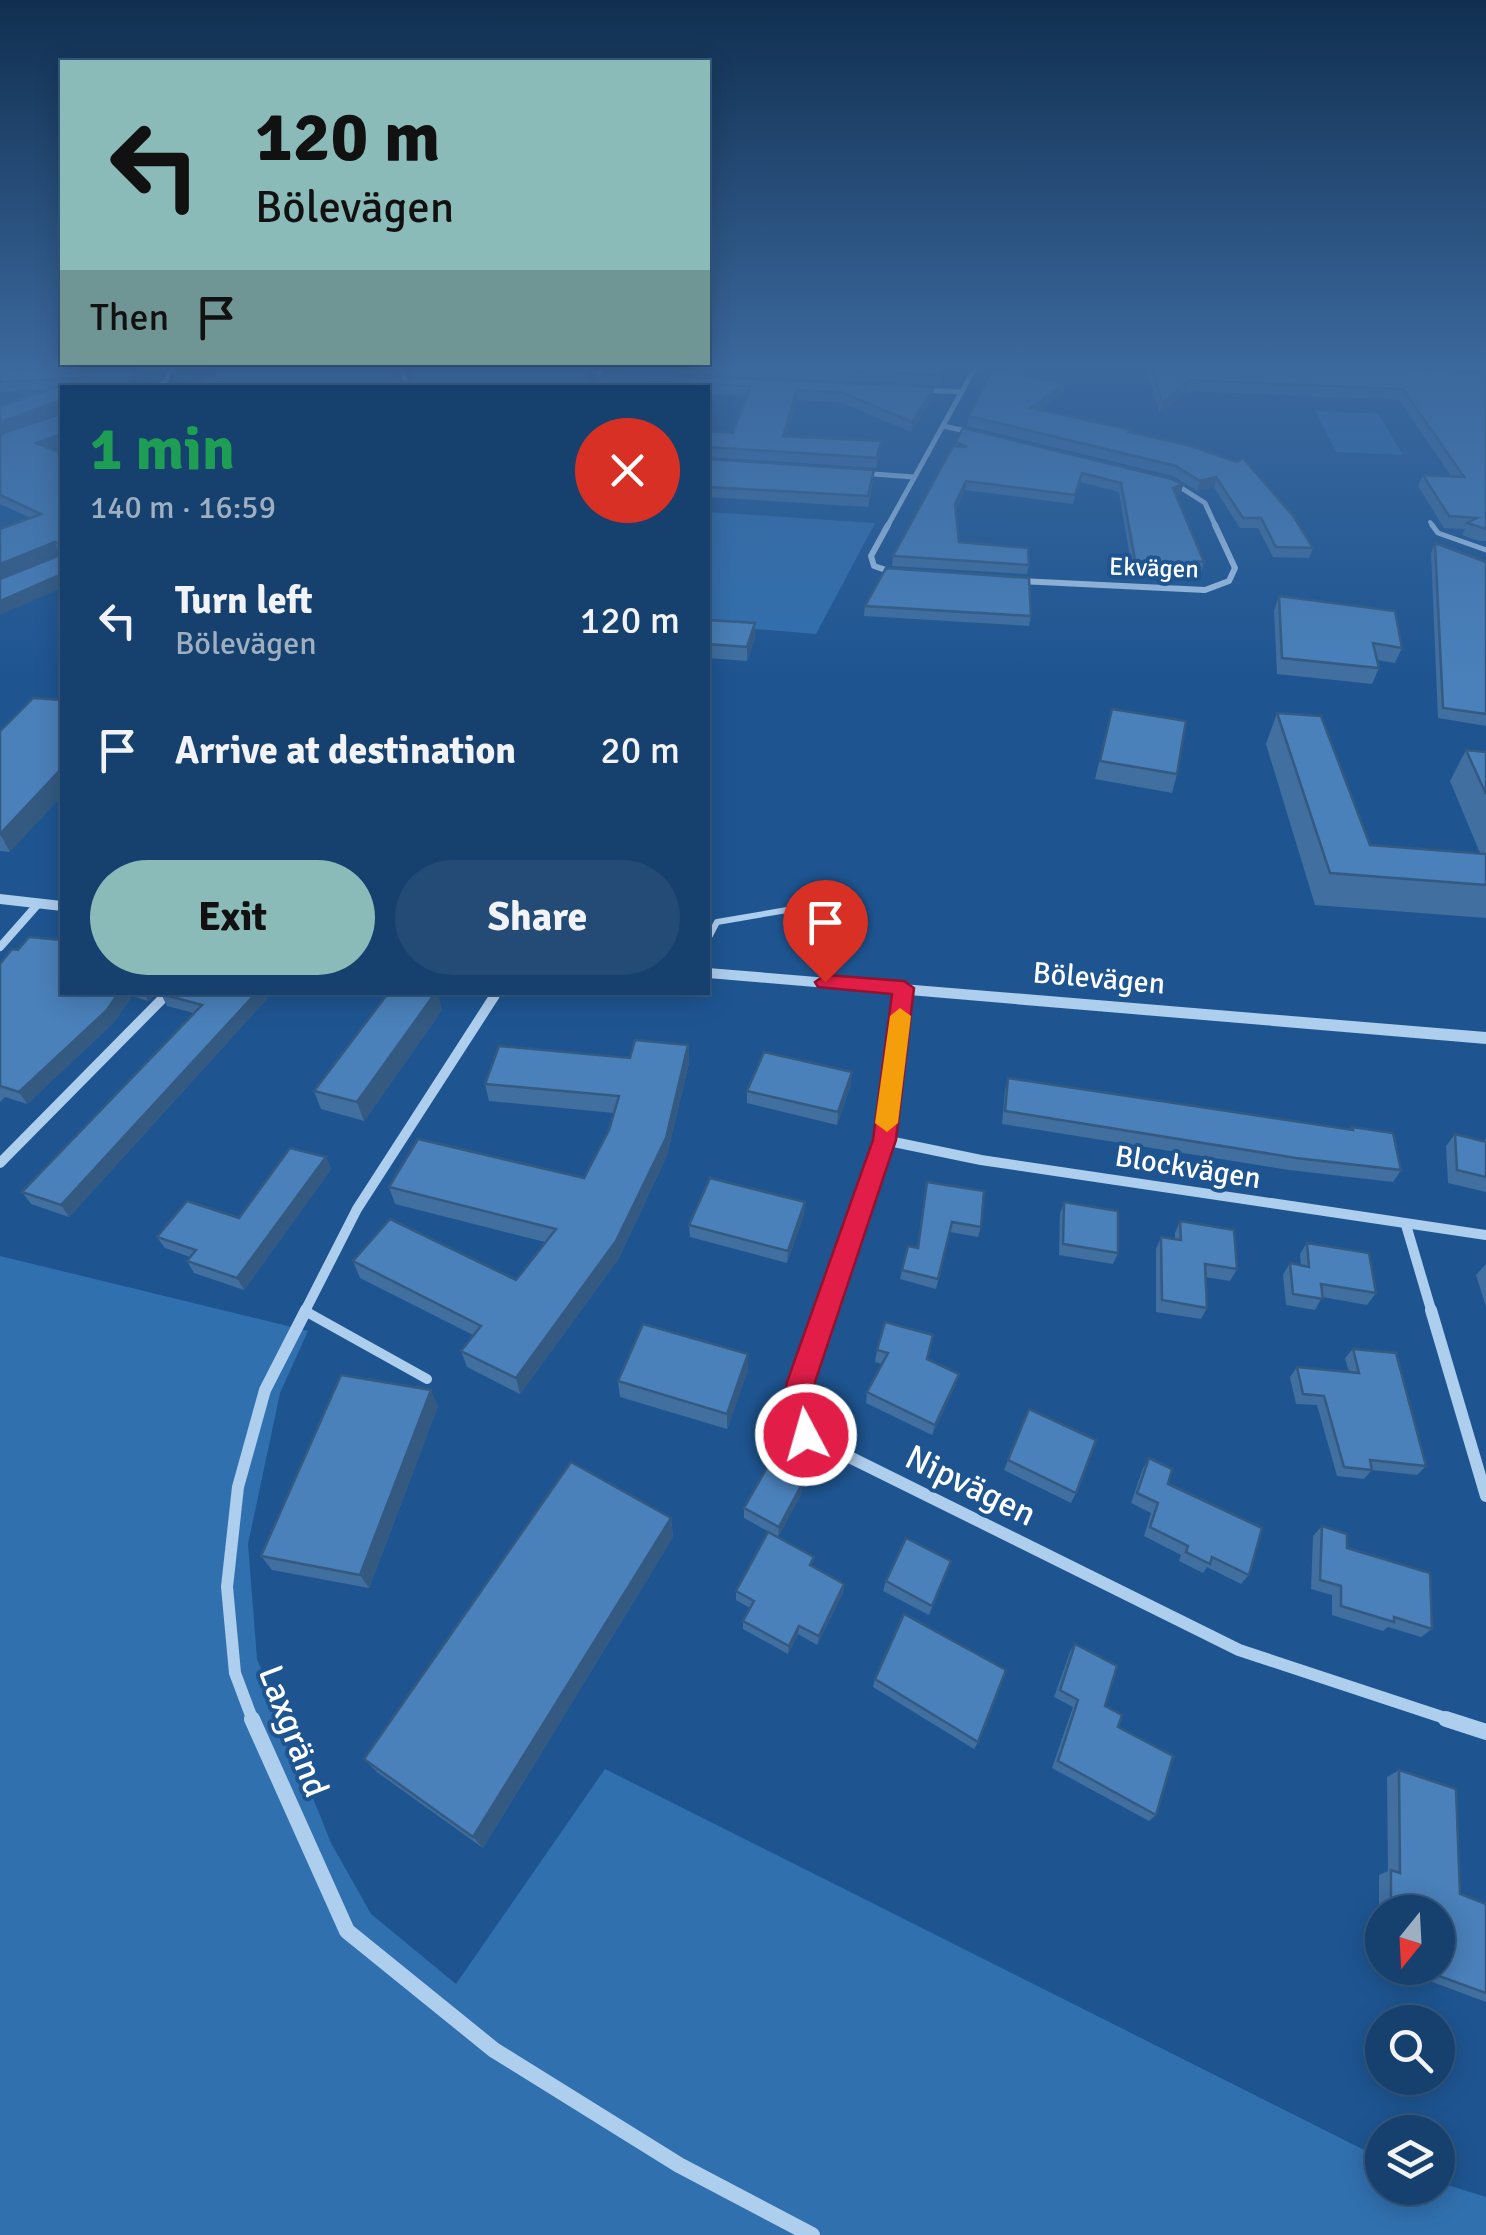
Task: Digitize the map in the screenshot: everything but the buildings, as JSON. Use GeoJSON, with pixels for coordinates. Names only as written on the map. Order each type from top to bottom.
{"type":"FeatureCollection","features":[{"type":"Feature","properties":{"kind":"street"},"geometry":{"type":"LineString","coordinates":[[913,575],[883,571],[874,566],[871,556],[919,468]]}},
{"type":"Feature","properties":{"kind":"street"},"geometry":{"type":"LineString","coordinates":[[858,473],[914,477]]}},
{"type":"Feature","properties":{"kind":"street","name":"Ekvägen"},"geometry":{"type":"LineString","coordinates":[[1012,580],[1190,590],[1218,588],[1229,582],[1235,568],[1204,502],[1164,479]]}},
{"type":"Feature","properties":{"kind":"street"},"geometry":{"type":"LineString","coordinates":[[0,900],[60,906]]}},
{"type":"Feature","properties":{"kind":"street"},"geometry":{"type":"LineString","coordinates":[[0,947],[38,904]]}},
{"type":"Feature","properties":{"kind":"street","name":"Bölevägen"},"geometry":{"type":"LineString","coordinates":[[710,973],[1486,1038]]}},
{"type":"Feature","properties":{"kind":"street","name":"Nipvägen"},"geometry":{"type":"LineString","coordinates":[[904,988],[884,1140],[801,1382],[797,1408],[806,1435],[1239,1650],[1486,1732]]}},
{"type":"Feature","properties":{"kind":"street"},"geometry":{"type":"LineString","coordinates":[[0,1163],[166,995]]}},
{"type":"Feature","properties":{"kind":"street","name":"Laxgränd"},"geometry":{"type":"LineString","coordinates":[[495,995],[357,1209],[265,1390],[238,1486],[228,1587],[235,1672],[262,1747],[347,1931],[494,2050],[680,2165],[812,2235]]}},
{"type":"Feature","properties":{"kind":"street","name":"Blockvägen"},"geometry":{"type":"LineString","coordinates":[[884,1140],[980,1160],[1406,1226],[1486,1234]]}},
{"type":"Feature","properties":{"kind":"street"},"geometry":{"type":"LineString","coordinates":[[1406,1226],[1486,1496]]}},
{"type":"Feature","properties":{"kind":"lane"},"geometry":{"type":"LineString","coordinates":[[1430,522],[1438,533],[1486,550]]}},
{"type":"Feature","properties":{"kind":"lane"},"geometry":{"type":"LineString","coordinates":[[710,935],[717,922],[793,909]]}},
{"type":"Feature","properties":{"kind":"lane"},"geometry":{"type":"LineString","coordinates":[[304,1311],[428,1378]]}},
{"type":"Feature","properties":{"kind":"shaded area"},"geometry":{"type":"Polygon","coordinates":[[[710,512],[875,523],[816,634],[710,625],[710,512]]]}},
{"type":"Feature","properties":{"kind":"shaded area"},"geometry":{"type":"Polygon","coordinates":[[[0,1256],[308,1331],[280,1393],[248,1544],[257,1659],[331,1843],[371,1914],[456,1984],[605,1769],[1365,2150],[1365,2205],[1455,2205],[1455,2187],[1486,2197],[1486,2235],[0,2235],[0,1256]]]}},
{"type":"Feature","properties":{"kind":"slow traffic"},"geometry":{"type":"LineString","coordinates":[[887,1123],[900,1016]]}},
{"type":"Feature","properties":{"kind":"route"},"geometry":{"type":"LineString","coordinates":[[806,1435],[797,1408],[801,1382],[884,1140],[904,988],[825,982]]}}]}
